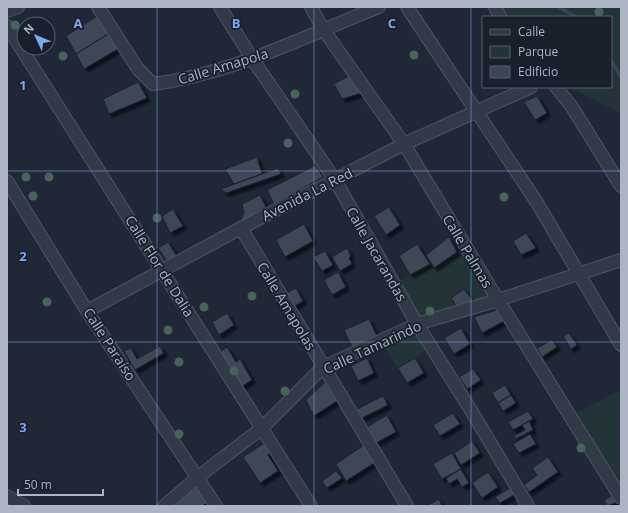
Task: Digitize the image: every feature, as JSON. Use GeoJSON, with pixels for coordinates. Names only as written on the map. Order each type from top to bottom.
{"type":"FeatureCollection","features":[{"type":"Feature","properties":{"kind":"street"},"geometry":{"type":"LineString","coordinates":[[7,11],[18,7]]}},
{"type":"Feature","properties":{"kind":"street","name":"Calle Amapola"},"geometry":{"type":"LineString","coordinates":[[98,7],[138,69],[153,84],[179,81],[253,60],[379,7]]}},
{"type":"Feature","properties":{"kind":"street","name":"Calle Jacarandas"},"geometry":{"type":"LineString","coordinates":[[220,7],[253,60],[335,180],[417,324],[528,506]]}},
{"type":"Feature","properties":{"kind":"street","name":"Calle Palmas"},"geometry":{"type":"LineString","coordinates":[[311,7],[324,29],[404,144],[498,300],[621,498]]}},
{"type":"Feature","properties":{"kind":"street"},"geometry":{"type":"LineString","coordinates":[[407,7],[476,113],[536,201],[578,275],[621,345]]}},
{"type":"Feature","properties":{"kind":"street"},"geometry":{"type":"LineString","coordinates":[[495,7],[500,16]]}},
{"type":"Feature","properties":{"kind":"street","name":"Calle Flor de Dalia"},"geometry":{"type":"LineString","coordinates":[[7,26],[311,506]]}},
{"type":"Feature","properties":{"kind":"street","name":"Avenida La Red"},"geometry":{"type":"LineString","coordinates":[[87,311],[241,228],[404,144],[529,88]]}},
{"type":"Feature","properties":{"kind":"street"},"geometry":{"type":"LineString","coordinates":[[557,88],[572,107],[621,186]]}},
{"type":"Feature","properties":{"kind":"street","name":"Calle Paraíso"},"geometry":{"type":"LineString","coordinates":[[7,181],[87,311],[216,506]]}},
{"type":"Feature","properties":{"kind":"street","name":"Calle Amapolas"},"geometry":{"type":"LineString","coordinates":[[241,228],[407,506]]}},
{"type":"Feature","properties":{"kind":"street","name":"Calle Tamarindo"},"geometry":{"type":"LineString","coordinates":[[164,506],[198,477],[262,428],[323,367],[417,324],[578,275],[621,260]]}},
{"type":"Feature","properties":{"kind":"street"},"geometry":{"type":"LineString","coordinates":[[7,496],[24,506]]}},
{"type":"Feature","properties":{"kind":"green space"},"geometry":{"type":"Polygon","coordinates":[[[495,7],[621,7],[621,113],[569,88],[612,88],[612,16],[500,16],[495,7]]]}},
{"type":"Feature","properties":{"kind":"green space"},"geometry":{"type":"Polygon","coordinates":[[[457,252],[469,252],[498,300],[418,324],[432,347],[398,368],[380,341],[417,324],[394,284],[430,264],[434,268],[457,252]]]}},
{"type":"Feature","properties":{"kind":"green space"},"geometry":{"type":"Polygon","coordinates":[[[621,390],[621,498],[570,416],[621,390]]]}},
{"type":"Feature","properties":{"kind":"building"},"geometry":{"type":"Polygon","coordinates":[[[97,16],[108,34],[76,54],[66,36],[97,16]]]}},
{"type":"Feature","properties":{"kind":"building"},"geometry":{"type":"Polygon","coordinates":[[[108,34],[118,49],[84,69],[76,54],[108,34]]]}},
{"type":"Feature","properties":{"kind":"building"},"geometry":{"type":"Polygon","coordinates":[[[350,75],[362,93],[342,99],[334,84],[350,75]]]}},
{"type":"Feature","properties":{"kind":"building"},"geometry":{"type":"Polygon","coordinates":[[[138,82],[147,98],[109,114],[103,99],[138,82]]]}},
{"type":"Feature","properties":{"kind":"building"},"geometry":{"type":"Polygon","coordinates":[[[537,96],[547,113],[535,120],[524,102],[537,96]]]}},
{"type":"Feature","properties":{"kind":"building"},"geometry":{"type":"Polygon","coordinates":[[[257,157],[262,174],[234,184],[225,169],[257,157]]]}},
{"type":"Feature","properties":{"kind":"building"},"geometry":{"type":"Polygon","coordinates":[[[316,165],[323,177],[274,204],[267,190],[316,165]]]}},
{"type":"Feature","properties":{"kind":"building"},"geometry":{"type":"Polygon","coordinates":[[[278,168],[281,174],[226,193],[221,189],[278,168]]]}},
{"type":"Feature","properties":{"kind":"building"},"geometry":{"type":"Polygon","coordinates":[[[260,195],[266,207],[239,224],[244,213],[242,204],[260,195]]]}},
{"type":"Feature","properties":{"kind":"building"},"geometry":{"type":"Polygon","coordinates":[[[389,207],[400,225],[386,235],[374,216],[389,207]]]}},
{"type":"Feature","properties":{"kind":"building"},"geometry":{"type":"Polygon","coordinates":[[[173,209],[183,226],[170,233],[162,216],[173,209]]]}},
{"type":"Feature","properties":{"kind":"building"},"geometry":{"type":"Polygon","coordinates":[[[304,224],[313,241],[285,257],[276,240],[304,224]]]}},
{"type":"Feature","properties":{"kind":"building"},"geometry":{"type":"Polygon","coordinates":[[[526,233],[536,248],[521,255],[513,241],[526,233]]]}},
{"type":"Feature","properties":{"kind":"building"},"geometry":{"type":"Polygon","coordinates":[[[449,237],[457,252],[434,268],[426,255],[449,237]]]}},
{"type":"Feature","properties":{"kind":"building"},"geometry":{"type":"Polygon","coordinates":[[[168,242],[178,258],[168,263],[158,248],[168,242]]]}},
{"type":"Feature","properties":{"kind":"building"},"geometry":{"type":"Polygon","coordinates":[[[417,244],[430,264],[410,275],[399,256],[417,244]]]}},
{"type":"Feature","properties":{"kind":"building"},"geometry":{"type":"Polygon","coordinates":[[[347,248],[351,256],[349,258],[352,264],[340,271],[332,257],[347,248]]]}},
{"type":"Feature","properties":{"kind":"building"},"geometry":{"type":"Polygon","coordinates":[[[325,251],[333,265],[322,271],[313,257],[325,251]]]}},
{"type":"Feature","properties":{"kind":"building"},"geometry":{"type":"Polygon","coordinates":[[[338,272],[346,287],[332,295],[324,280],[338,272]]]}},
{"type":"Feature","properties":{"kind":"building"},"geometry":{"type":"Polygon","coordinates":[[[296,288],[303,301],[293,307],[285,294],[296,288]]]}},
{"type":"Feature","properties":{"kind":"building"},"geometry":{"type":"Polygon","coordinates":[[[464,289],[474,302],[458,309],[451,298],[464,289]]]}},
{"type":"Feature","properties":{"kind":"building"},"geometry":{"type":"Polygon","coordinates":[[[497,310],[504,321],[482,333],[474,317],[497,310]]]}},
{"type":"Feature","properties":{"kind":"building"},"geometry":{"type":"Polygon","coordinates":[[[227,313],[234,325],[219,335],[212,322],[227,313]]]}},
{"type":"Feature","properties":{"kind":"building"},"geometry":{"type":"Polygon","coordinates":[[[369,319],[377,336],[352,347],[344,330],[369,319]]]}},
{"type":"Feature","properties":{"kind":"building"},"geometry":{"type":"Polygon","coordinates":[[[461,328],[470,344],[454,354],[444,338],[461,328]]]}},
{"type":"Feature","properties":{"kind":"building"},"geometry":{"type":"Polygon","coordinates":[[[569,333],[577,345],[571,349],[563,336],[569,333]]]}},
{"type":"Feature","properties":{"kind":"building"},"geometry":{"type":"Polygon","coordinates":[[[552,340],[557,347],[542,357],[537,348],[552,340]]]}},
{"type":"Feature","properties":{"kind":"building"},"geometry":{"type":"Polygon","coordinates":[[[160,346],[164,353],[135,370],[124,351],[131,348],[137,359],[160,346]]]}},
{"type":"Feature","properties":{"kind":"building"},"geometry":{"type":"Polygon","coordinates":[[[227,347],[236,362],[240,359],[252,380],[241,387],[220,352],[227,347]]]}},
{"type":"Feature","properties":{"kind":"building"},"geometry":{"type":"Polygon","coordinates":[[[367,358],[374,373],[358,381],[351,366],[367,358]]]}},
{"type":"Feature","properties":{"kind":"building"},"geometry":{"type":"Polygon","coordinates":[[[415,358],[424,373],[407,383],[398,368],[415,358]]]}},
{"type":"Feature","properties":{"kind":"building"},"geometry":{"type":"Polygon","coordinates":[[[473,369],[481,380],[467,389],[459,377],[473,369]]]}},
{"type":"Feature","properties":{"kind":"building"},"geometry":{"type":"Polygon","coordinates":[[[325,382],[337,401],[314,416],[306,400],[325,382]]]}},
{"type":"Feature","properties":{"kind":"building"},"geometry":{"type":"Polygon","coordinates":[[[505,385],[511,395],[498,403],[492,393],[505,385]]]}},
{"type":"Feature","properties":{"kind":"building"},"geometry":{"type":"Polygon","coordinates":[[[511,395],[516,403],[503,411],[498,403],[511,395]]]}},
{"type":"Feature","properties":{"kind":"building"},"geometry":{"type":"Polygon","coordinates":[[[383,396],[388,405],[362,418],[357,409],[383,396]]]}},
{"type":"Feature","properties":{"kind":"building"},"geometry":{"type":"Polygon","coordinates":[[[528,411],[533,419],[513,430],[508,422],[528,411]]]}},
{"type":"Feature","properties":{"kind":"building"},"geometry":{"type":"Polygon","coordinates":[[[453,413],[460,424],[440,436],[433,425],[453,413]]]}},
{"type":"Feature","properties":{"kind":"building"},"geometry":{"type":"Polygon","coordinates":[[[387,415],[396,432],[376,443],[367,427],[387,415]]]}},
{"type":"Feature","properties":{"kind":"building"},"geometry":{"type":"Polygon","coordinates":[[[529,421],[533,430],[515,439],[514,436],[525,430],[522,425],[529,421]]]}},
{"type":"Feature","properties":{"kind":"building"},"geometry":{"type":"Polygon","coordinates":[[[530,434],[536,444],[519,453],[513,444],[530,434]]]}},
{"type":"Feature","properties":{"kind":"building"},"geometry":{"type":"Polygon","coordinates":[[[472,441],[480,453],[461,465],[454,453],[472,441]]]}},
{"type":"Feature","properties":{"kind":"building"},"geometry":{"type":"Polygon","coordinates":[[[266,442],[271,450],[268,455],[278,471],[260,483],[243,457],[266,442]]]}},
{"type":"Feature","properties":{"kind":"building"},"geometry":{"type":"Polygon","coordinates":[[[364,445],[374,463],[346,481],[336,464],[364,445]]]}},
{"type":"Feature","properties":{"kind":"building"},"geometry":{"type":"Polygon","coordinates":[[[452,453],[461,469],[442,479],[433,464],[452,453]]]}},
{"type":"Feature","properties":{"kind":"building"},"geometry":{"type":"Polygon","coordinates":[[[548,457],[558,472],[529,492],[524,485],[537,475],[532,468],[548,457]]]}},
{"type":"Feature","properties":{"kind":"building"},"geometry":{"type":"Polygon","coordinates":[[[461,469],[469,483],[462,487],[457,479],[449,484],[446,478],[461,469]]]}},
{"type":"Feature","properties":{"kind":"building"},"geometry":{"type":"Polygon","coordinates":[[[336,471],[342,478],[327,488],[322,481],[336,471]]]}},
{"type":"Feature","properties":{"kind":"building"},"geometry":{"type":"Polygon","coordinates":[[[488,472],[498,487],[482,498],[472,483],[488,472]]]}},
{"type":"Feature","properties":{"kind":"building"},"geometry":{"type":"Polygon","coordinates":[[[197,487],[207,503],[202,506],[168,506],[197,487]]]}},
{"type":"Feature","properties":{"kind":"building"},"geometry":{"type":"Polygon","coordinates":[[[512,487],[516,494],[500,503],[495,497],[512,487]]]}},
{"type":"Feature","properties":{"kind":"building"},"geometry":{"type":"Polygon","coordinates":[[[613,495],[618,502],[607,506],[604,500],[613,495]]]}},
{"type":"Feature","properties":{"kind":"building"},"geometry":{"type":"Polygon","coordinates":[[[439,499],[442,506],[427,506],[439,499]]]}},
{"type":"Feature","properties":{"kind":"waterway"},"geometry":{"type":"LineString","coordinates":[[558,7],[575,16]]}},
{"type":"Feature","properties":{"kind":"waterway"},"geometry":{"type":"LineString","coordinates":[[612,62],[621,77]]}}]}
